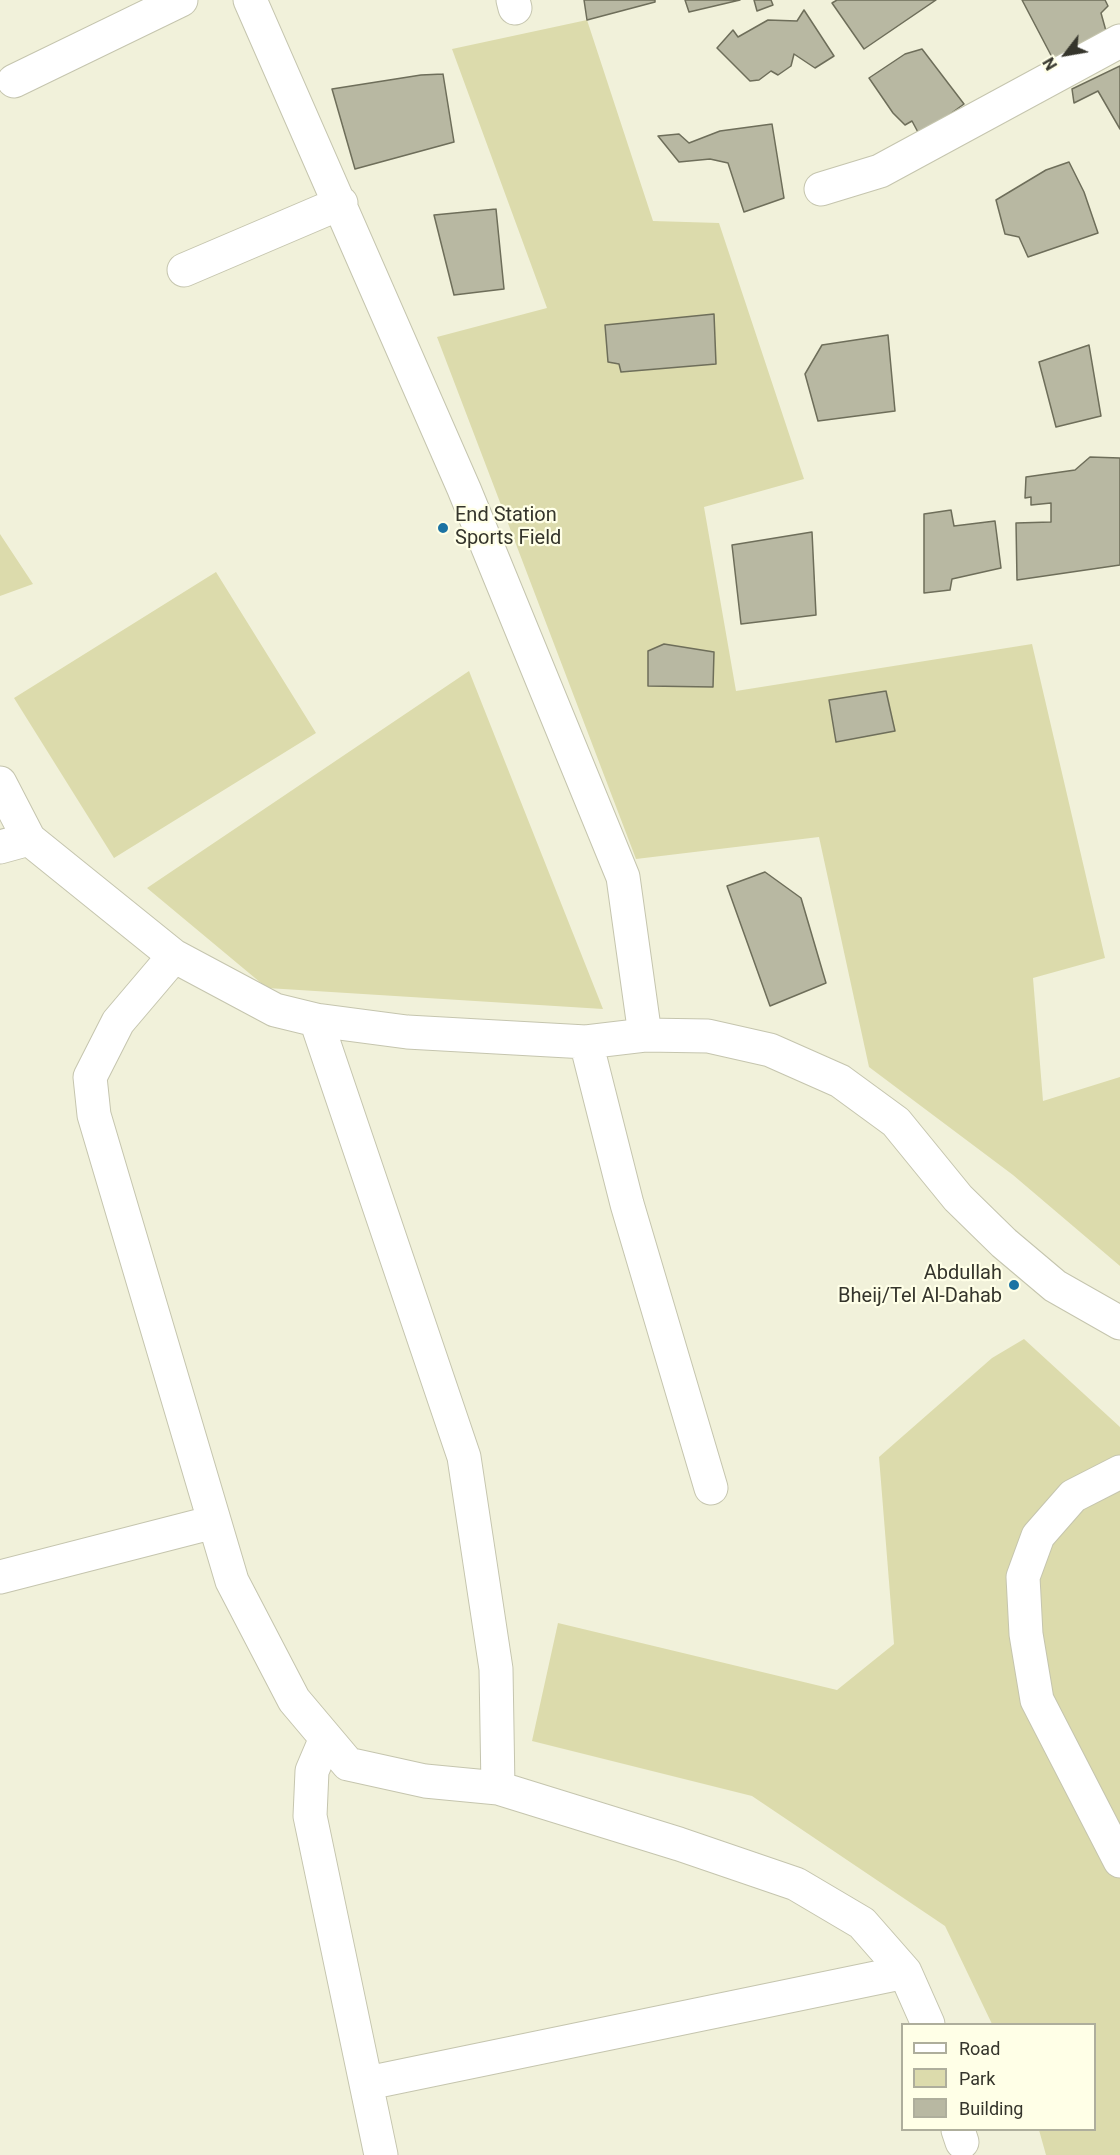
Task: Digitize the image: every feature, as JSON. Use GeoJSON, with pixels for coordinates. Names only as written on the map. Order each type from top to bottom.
{"type":"FeatureCollection","features":[{"type":"Feature","properties":{"kind":"street"},"geometry":{"type":"LineString","coordinates":[[14,81],[181,0]]}},
{"type":"Feature","properties":{"kind":"street"},"geometry":{"type":"LineString","coordinates":[[250,0],[464,489],[623,877],[645,1035]]}},
{"type":"Feature","properties":{"kind":"street"},"geometry":{"type":"LineString","coordinates":[[821,189],[880,171],[1120,41]]}},
{"type":"Feature","properties":{"kind":"street"},"geometry":{"type":"LineString","coordinates":[[184,270],[340,203]]}},
{"type":"Feature","properties":{"kind":"street"},"geometry":{"type":"LineString","coordinates":[[0,783],[15,843],[174,956],[275,1010],[316,1020],[407,1032],[586,1042],[645,1035],[708,1036],[770,1050],[840,1081],[896,1122],[958,1198],[1004,1243],[1055,1286],[1120,1323]]}},
{"type":"Feature","properties":{"kind":"street"},"geometry":{"type":"LineString","coordinates":[[174,956],[118,1022],[90,1077],[94,1115],[232,1581],[294,1700],[348,1764],[425,1781],[498,1788],[679,1844],[795,1884],[862,1923],[905,1972],[927,2023]]}},
{"type":"Feature","properties":{"kind":"street"},"geometry":{"type":"LineString","coordinates":[[316,1020],[464,1456],[496,1669],[498,1788]]}},
{"type":"Feature","properties":{"kind":"street"},"geometry":{"type":"LineString","coordinates":[[586,1042],[627,1204],[711,1488]]}},
{"type":"Feature","properties":{"kind":"street"},"geometry":{"type":"LineString","coordinates":[[1120,1472],[1073,1496],[1038,1536],[1023,1577],[1026,1634],[1037,1700],[1120,1861]]}},
{"type":"Feature","properties":{"kind":"street"},"geometry":{"type":"LineString","coordinates":[[0,1577],[214,1522]]}},
{"type":"Feature","properties":{"kind":"street"},"geometry":{"type":"LineString","coordinates":[[326,1738],[312,1772],[310,1816],[368,2083],[381,2155]]}},
{"type":"Feature","properties":{"kind":"street"},"geometry":{"type":"LineString","coordinates":[[368,2083],[905,1972]]}},
{"type":"Feature","properties":{"kind":"green space"},"geometry":{"type":"Polygon","coordinates":[[[587,20],[653,221],[719,223],[804,479],[704,507],[736,691],[1032,644],[1105,958],[1033,978],[1043,1101],[1120,1077],[1120,1266],[1013,1175],[869,1067],[819,837],[636,859],[437,337],[547,308],[452,49],[587,20]]]}},
{"type":"Feature","properties":{"kind":"green space"},"geometry":{"type":"Polygon","coordinates":[[[0,534],[33,584],[0,596],[0,534]]]}},
{"type":"Feature","properties":{"kind":"green space"},"geometry":{"type":"Polygon","coordinates":[[[216,572],[316,733],[114,858],[14,698],[216,572]]]}},
{"type":"Feature","properties":{"kind":"green space"},"geometry":{"type":"Polygon","coordinates":[[[469,671],[603,1009],[267,988],[147,888],[469,671]]]}},
{"type":"Feature","properties":{"kind":"green space"},"geometry":{"type":"Polygon","coordinates":[[[1024,1339],[1120,1427],[1120,2155],[1046,2155],[1039,2131],[1096,2131],[1096,2023],[992,2023],[945,1926],[752,1796],[532,1741],[558,1623],[837,1690],[894,1644],[879,1457],[992,1358],[1024,1339]]]}},
{"type":"Feature","properties":{"kind":"building"},"geometry":{"type":"Polygon","coordinates":[[[584,0],[655,0],[655,2],[587,20],[584,0]]]}},
{"type":"Feature","properties":{"kind":"building"},"geometry":{"type":"Polygon","coordinates":[[[685,0],[740,0],[689,12],[685,0]]]}},
{"type":"Feature","properties":{"kind":"building"},"geometry":{"type":"Polygon","coordinates":[[[754,0],[771,0],[773,5],[757,11],[754,0]]]}},
{"type":"Feature","properties":{"kind":"building"},"geometry":{"type":"Polygon","coordinates":[[[837,0],[936,0],[864,49],[832,3],[837,0]]]}},
{"type":"Feature","properties":{"kind":"building"},"geometry":{"type":"Polygon","coordinates":[[[1022,0],[1105,0],[1108,6],[1101,13],[1106,31],[1053,59],[1022,0]]]}},
{"type":"Feature","properties":{"kind":"building"},"geometry":{"type":"Polygon","coordinates":[[[804,10],[834,56],[815,68],[794,54],[791,66],[778,75],[771,71],[759,80],[750,81],[717,48],[733,30],[738,37],[768,20],[797,21],[804,10]]]}},
{"type":"Feature","properties":{"kind":"building"},"geometry":{"type":"Polygon","coordinates":[[[922,49],[964,104],[920,136],[912,121],[905,125],[893,113],[869,78],[905,54],[922,49]]]}},
{"type":"Feature","properties":{"kind":"building"},"geometry":{"type":"Polygon","coordinates":[[[1120,66],[1120,129],[1098,91],[1074,103],[1072,89],[1120,66]]]}},
{"type":"Feature","properties":{"kind":"building"},"geometry":{"type":"Polygon","coordinates":[[[443,74],[454,142],[355,169],[332,89],[421,75],[443,74]]]}},
{"type":"Feature","properties":{"kind":"building"},"geometry":{"type":"Polygon","coordinates":[[[772,124],[784,198],[744,212],[728,163],[710,159],[679,162],[658,136],[679,134],[689,143],[720,131],[772,124]]]}},
{"type":"Feature","properties":{"kind":"building"},"geometry":{"type":"Polygon","coordinates":[[[1069,162],[1084,192],[1098,233],[1028,257],[1019,237],[1005,234],[996,200],[1046,170],[1069,162]]]}},
{"type":"Feature","properties":{"kind":"building"},"geometry":{"type":"Polygon","coordinates":[[[496,209],[504,289],[454,295],[434,215],[496,209]]]}},
{"type":"Feature","properties":{"kind":"building"},"geometry":{"type":"Polygon","coordinates":[[[714,314],[716,364],[621,372],[619,364],[608,362],[605,325],[714,314]]]}},
{"type":"Feature","properties":{"kind":"building"},"geometry":{"type":"Polygon","coordinates":[[[888,335],[895,411],[818,421],[805,374],[822,345],[888,335]]]}},
{"type":"Feature","properties":{"kind":"building"},"geometry":{"type":"Polygon","coordinates":[[[1089,345],[1101,416],[1056,427],[1039,362],[1089,345]]]}},
{"type":"Feature","properties":{"kind":"building"},"geometry":{"type":"Polygon","coordinates":[[[1090,457],[1120,458],[1120,565],[1017,580],[1016,523],[1051,522],[1051,503],[1031,505],[1031,497],[1025,498],[1026,477],[1075,470],[1090,457]]]}},
{"type":"Feature","properties":{"kind":"building"},"geometry":{"type":"Polygon","coordinates":[[[951,510],[954,526],[995,521],[1001,568],[952,579],[950,590],[924,593],[924,514],[951,510]]]}},
{"type":"Feature","properties":{"kind":"building"},"geometry":{"type":"Polygon","coordinates":[[[812,532],[816,615],[741,624],[732,545],[812,532]]]}},
{"type":"Feature","properties":{"kind":"building"},"geometry":{"type":"Polygon","coordinates":[[[664,644],[714,652],[713,687],[648,686],[648,651],[664,644]]]}},
{"type":"Feature","properties":{"kind":"building"},"geometry":{"type":"Polygon","coordinates":[[[886,691],[895,731],[836,742],[829,700],[886,691]]]}},
{"type":"Feature","properties":{"kind":"building"},"geometry":{"type":"Polygon","coordinates":[[[765,872],[801,898],[826,983],[770,1006],[727,886],[765,872]]]}},
{"type":"Feature","properties":{"kind":"place","name":"End Station Sports Field"},"geometry":{"type":"Point","coordinates":[443,528]}},
{"type":"Feature","properties":{"kind":"place","name":"Abdullah Bheij/Tel Al-Dahab"},"geometry":{"type":"Point","coordinates":[1014,1285]}}]}
